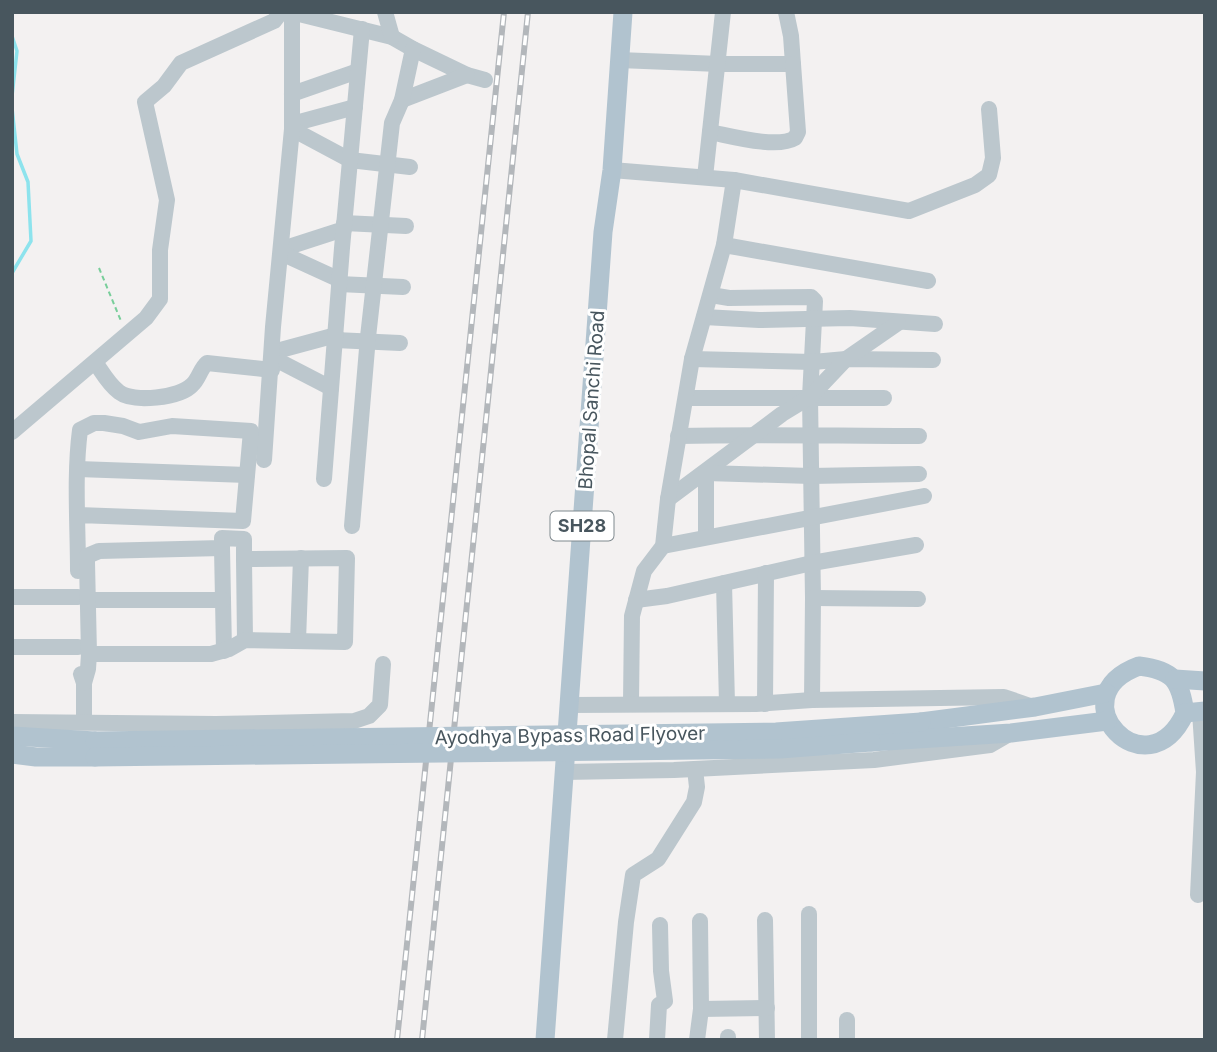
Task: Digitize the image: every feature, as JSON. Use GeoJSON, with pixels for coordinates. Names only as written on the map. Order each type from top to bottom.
{"type":"FeatureCollection","features":[{"type":"Feature","properties":{"kind":"main road","name":"Bhopal Sanchi Road"},"geometry":{"type":"LineString","coordinates":[[545,1040],[603,232],[612,170],[623,12]]}},
{"type":"Feature","properties":{"kind":"main road"},"geometry":{"type":"LineString","coordinates":[[1139,666],[1159,668],[1175,679],[1196,712],[1157,744],[1139,745],[1125,741],[1113,731],[1106,708],[1114,680],[1122,672],[1139,666]]}},
{"type":"Feature","properties":{"kind":"main road"},"geometry":{"type":"LineString","coordinates":[[1175,679],[1205,681]]}},
{"type":"Feature","properties":{"kind":"main road","name":"Ayodhya Bypass Road Flyover"},"geometry":{"type":"LineString","coordinates":[[12,754],[36,757],[95,749],[763,733],[921,722],[1035,707],[1106,708]]}},
{"type":"Feature","properties":{"kind":"main road","name":"Ayodhya Bypass Road Flyover"},"geometry":{"type":"LineString","coordinates":[[22,737],[95,749],[780,749],[1012,733],[1106,708]]}},
{"type":"Feature","properties":{"kind":"street"},"geometry":{"type":"LineString","coordinates":[[12,432],[146,318],[160,299],[160,250],[167,200],[145,102],[164,86],[181,63],[274,21],[281,12]]}},
{"type":"Feature","properties":{"kind":"street"},"geometry":{"type":"LineString","coordinates":[[264,460],[292,127],[292,12],[392,37],[413,50],[467,75],[485,80]]}},
{"type":"Feature","properties":{"kind":"street"},"geometry":{"type":"LineString","coordinates":[[385,12],[392,37]]}},
{"type":"Feature","properties":{"kind":"street"},"geometry":{"type":"LineString","coordinates":[[705,177],[723,12]]}},
{"type":"Feature","properties":{"kind":"street"},"geometry":{"type":"LineString","coordinates":[[710,132],[762,141],[784,142],[795,138],[798,132],[792,36],[786,12]]}},
{"type":"Feature","properties":{"kind":"street"},"geometry":{"type":"LineString","coordinates":[[352,526],[358,449],[344,392],[336,337],[362,29]]}},
{"type":"Feature","properties":{"kind":"street"},"geometry":{"type":"LineString","coordinates":[[324,479],[327,447],[344,392],[367,342],[392,123],[402,100],[413,50]]}},
{"type":"Feature","properties":{"kind":"street"},"geometry":{"type":"LineString","coordinates":[[619,60],[793,64]]}},
{"type":"Feature","properties":{"kind":"street"},"geometry":{"type":"LineString","coordinates":[[292,94],[358,71]]}},
{"type":"Feature","properties":{"kind":"street"},"geometry":{"type":"LineString","coordinates":[[402,100],[467,75]]}},
{"type":"Feature","properties":{"kind":"street"},"geometry":{"type":"LineString","coordinates":[[292,127],[355,107]]}},
{"type":"Feature","properties":{"kind":"street"},"geometry":{"type":"LineString","coordinates":[[612,170],[734,180],[909,211],[975,185],[989,175],[993,158],[989,109]]}},
{"type":"Feature","properties":{"kind":"street"},"geometry":{"type":"LineString","coordinates":[[292,127],[350,160],[410,167]]}},
{"type":"Feature","properties":{"kind":"street"},"geometry":{"type":"LineString","coordinates":[[631,703],[632,616],[644,570],[663,546],[668,499],[692,359],[724,245],[734,180]]}},
{"type":"Feature","properties":{"kind":"street"},"geometry":{"type":"LineString","coordinates":[[281,251],[344,226],[406,226]]}},
{"type":"Feature","properties":{"kind":"street"},"geometry":{"type":"LineString","coordinates":[[724,245],[928,281]]}},
{"type":"Feature","properties":{"kind":"street"},"geometry":{"type":"LineString","coordinates":[[281,251],[339,282],[403,287]]}},
{"type":"Feature","properties":{"kind":"street"},"geometry":{"type":"LineString","coordinates":[[711,295],[729,298],[811,297],[815,301],[810,397],[813,598],[811,700]]}},
{"type":"Feature","properties":{"kind":"street"},"geometry":{"type":"LineString","coordinates":[[704,317],[759,320],[813,317],[851,311],[898,323],[935,324]]}},
{"type":"Feature","properties":{"kind":"street"},"geometry":{"type":"LineString","coordinates":[[668,499],[782,414],[810,397],[846,359],[898,323]]}},
{"type":"Feature","properties":{"kind":"street"},"geometry":{"type":"LineString","coordinates":[[95,362],[119,392],[129,397],[142,398],[185,391],[194,384],[207,363],[272,360],[336,337],[400,343]]}},
{"type":"Feature","properties":{"kind":"street"},"geometry":{"type":"LineString","coordinates":[[692,359],[813,362],[846,359],[933,360]]}},
{"type":"Feature","properties":{"kind":"street"},"geometry":{"type":"LineString","coordinates":[[272,360],[344,392]]}},
{"type":"Feature","properties":{"kind":"street"},"geometry":{"type":"LineString","coordinates":[[687,398],[884,397]]}},
{"type":"Feature","properties":{"kind":"street"},"geometry":{"type":"LineString","coordinates":[[78,515],[243,521],[251,432],[172,426],[139,432],[122,425],[104,423],[86,425],[80,430],[78,515],[83,651],[80,669],[84,683],[84,722]]}},
{"type":"Feature","properties":{"kind":"street"},"geometry":{"type":"LineString","coordinates":[[678,436],[919,436]]}},
{"type":"Feature","properties":{"kind":"street"},"geometry":{"type":"LineString","coordinates":[[327,447],[358,449]]}},
{"type":"Feature","properties":{"kind":"street"},"geometry":{"type":"LineString","coordinates":[[78,469],[247,475]]}},
{"type":"Feature","properties":{"kind":"street"},"geometry":{"type":"LineString","coordinates":[[706,472],[811,476],[919,474]]}},
{"type":"Feature","properties":{"kind":"street"},"geometry":{"type":"LineString","coordinates":[[706,472],[706,536]]}},
{"type":"Feature","properties":{"kind":"street"},"geometry":{"type":"LineString","coordinates":[[663,546],[924,496]]}},
{"type":"Feature","properties":{"kind":"street"},"geometry":{"type":"LineString","coordinates":[[223,651],[222,538],[244,539],[245,640]]}},
{"type":"Feature","properties":{"kind":"street"},"geometry":{"type":"LineString","coordinates":[[636,600],[667,596],[812,563],[916,545]]}},
{"type":"Feature","properties":{"kind":"street"},"geometry":{"type":"LineString","coordinates":[[82,598],[87,556],[91,553],[222,548]]}},
{"type":"Feature","properties":{"kind":"street"},"geometry":{"type":"LineString","coordinates":[[298,641],[301,558]]}},
{"type":"Feature","properties":{"kind":"street"},"geometry":{"type":"LineString","coordinates":[[12,647],[211,654],[245,640],[345,642],[347,558],[244,559]]}},
{"type":"Feature","properties":{"kind":"street"},"geometry":{"type":"LineString","coordinates":[[765,704],[766,573]]}},
{"type":"Feature","properties":{"kind":"street"},"geometry":{"type":"LineString","coordinates":[[724,583],[727,704]]}},
{"type":"Feature","properties":{"kind":"street"},"geometry":{"type":"LineString","coordinates":[[12,597],[222,600]]}},
{"type":"Feature","properties":{"kind":"street"},"geometry":{"type":"LineString","coordinates":[[813,598],[918,599]]}},
{"type":"Feature","properties":{"kind":"street"},"geometry":{"type":"LineString","coordinates":[[12,722],[216,724],[354,721],[369,716],[380,705],[383,664]]}},
{"type":"Feature","properties":{"kind":"street"},"geometry":{"type":"LineString","coordinates":[[569,705],[765,704],[811,700],[1004,697],[1035,707]]}},
{"type":"Feature","properties":{"kind":"street"},"geometry":{"type":"LineString","coordinates":[[1196,712],[1204,772],[1198,895]]}},
{"type":"Feature","properties":{"kind":"street"},"geometry":{"type":"LineString","coordinates":[[564,772],[874,760],[990,745],[1012,733]]}},
{"type":"Feature","properties":{"kind":"street"},"geometry":{"type":"LineString","coordinates":[[615,1040],[633,875],[658,859],[694,802],[697,787],[695,769]]}},
{"type":"Feature","properties":{"kind":"street"},"geometry":{"type":"LineString","coordinates":[[809,914],[809,1040]]}},
{"type":"Feature","properties":{"kind":"street"},"geometry":{"type":"LineString","coordinates":[[765,920],[767,1040]]}},
{"type":"Feature","properties":{"kind":"street"},"geometry":{"type":"LineString","coordinates":[[697,1040],[701,1009],[700,921]]}},
{"type":"Feature","properties":{"kind":"street"},"geometry":{"type":"LineString","coordinates":[[657,1040],[659,1005],[665,1001],[660,925]]}},
{"type":"Feature","properties":{"kind":"street"},"geometry":{"type":"LineString","coordinates":[[701,1009],[767,1008]]}},
{"type":"Feature","properties":{"kind":"street"},"geometry":{"type":"LineString","coordinates":[[847,1020],[847,1040]]}},
{"type":"Feature","properties":{"kind":"path"},"geometry":{"type":"LineString","coordinates":[[99,268],[127,335]]}},
{"type":"Feature","properties":{"kind":"waterway"},"geometry":{"type":"LineString","coordinates":[[12,36],[17,51],[12,96]]}},
{"type":"Feature","properties":{"kind":"waterway"},"geometry":{"type":"LineString","coordinates":[[12,108],[17,154],[28,182],[31,241],[12,273]]}},
{"type":"Feature","properties":{"kind":"railway"},"geometry":{"type":"LineString","coordinates":[[397,1040],[504,12]]}},
{"type":"Feature","properties":{"kind":"railway"},"geometry":{"type":"LineString","coordinates":[[422,1040],[528,12]]}}]}
